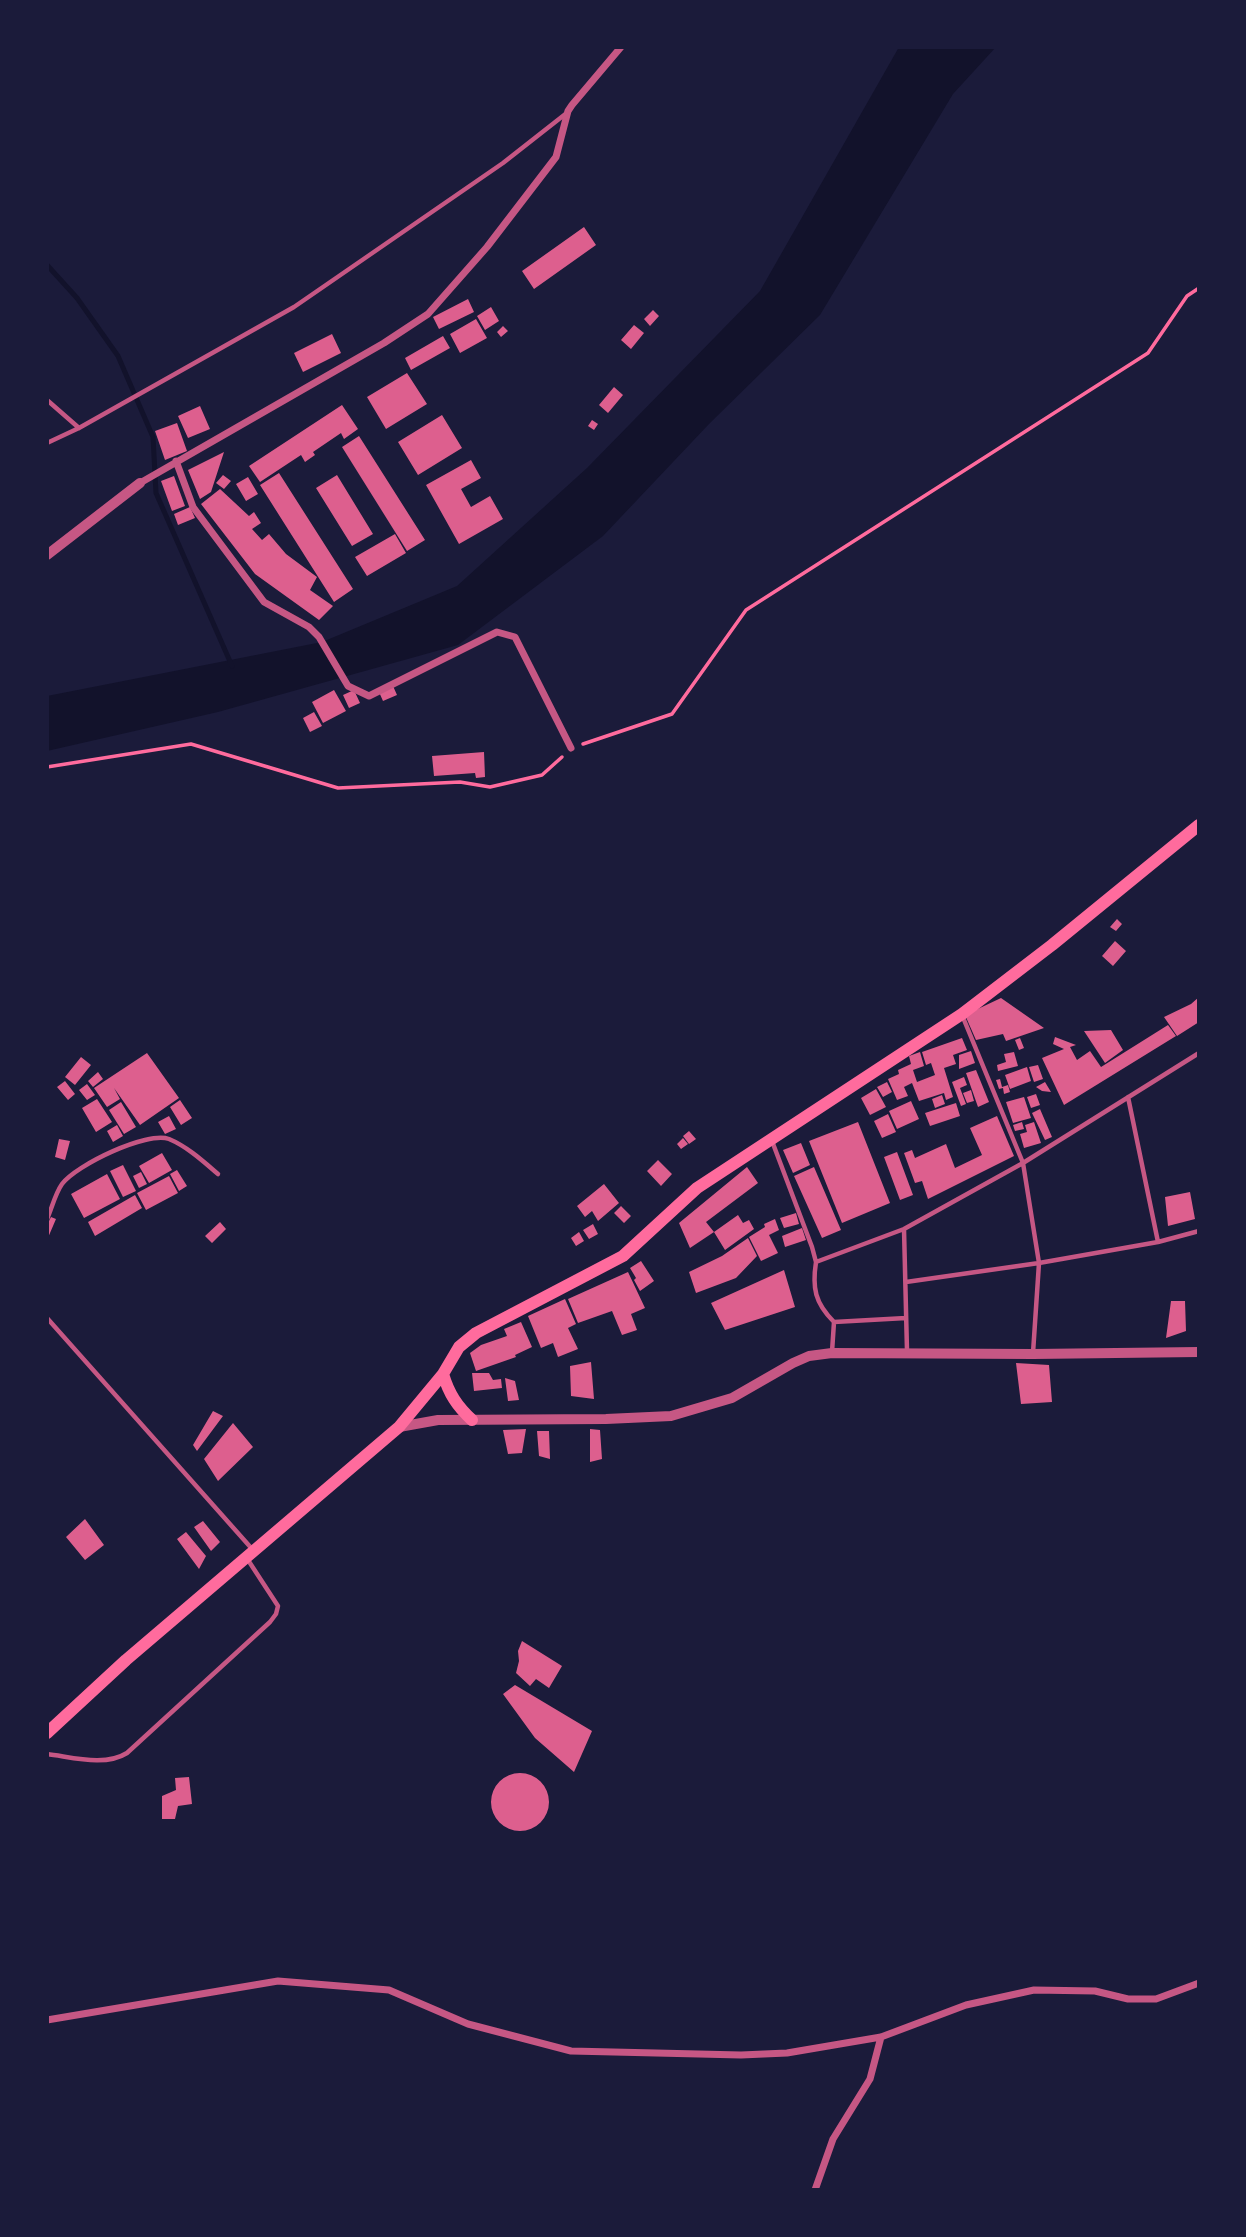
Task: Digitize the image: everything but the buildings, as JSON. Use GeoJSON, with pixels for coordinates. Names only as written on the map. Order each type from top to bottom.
{"type":"FeatureCollection","features":[{"type":"Feature","properties":{"kind":"main road"},"geometry":{"type":"LineString","coordinates":[[47,1733],[126,1660],[399,1427],[443,1374],[459,1347],[476,1333],[623,1256],[697,1188],[962,1014],[1052,945],[1199,824]]}},
{"type":"Feature","properties":{"kind":"main road"},"geometry":{"type":"LineString","coordinates":[[443,1374],[448,1391],[457,1406],[472,1420]]}},
{"type":"Feature","properties":{"kind":"street"},"geometry":{"type":"LineString","coordinates":[[47,555],[140,483],[384,343],[428,314],[487,247],[556,157],[568,115],[621,47]]}},
{"type":"Feature","properties":{"kind":"street"},"geometry":{"type":"LineString","coordinates":[[176,461],[193,507],[264,602],[309,627],[319,637],[348,686],[369,696],[498,632],[515,637],[571,748]]}},
{"type":"Feature","properties":{"kind":"street"},"geometry":{"type":"LineString","coordinates":[[399,1427],[438,1420],[671,1416],[733,1398],[793,1363],[809,1356],[832,1353],[1199,1352]]}},
{"type":"Feature","properties":{"kind":"street"},"geometry":{"type":"LineString","coordinates":[[47,2020],[278,1981],[389,1990],[468,2024],[571,2051],[787,2053],[881,2037],[967,2005],[1034,1990],[1095,1991],[1128,1999],[1156,1999],[1199,1983]]}},
{"type":"Feature","properties":{"kind":"street"},"geometry":{"type":"LineString","coordinates":[[815,2190],[834,2139],[870,2079],[881,2037]]}},
{"type":"Feature","properties":{"kind":"lane"},"geometry":{"type":"LineString","coordinates":[[47,443],[79,428],[295,307],[568,115]]}},
{"type":"Feature","properties":{"kind":"lane"},"geometry":{"type":"LineString","coordinates":[[47,400],[79,428]]}},
{"type":"Feature","properties":{"kind":"lane"},"geometry":{"type":"LineString","coordinates":[[962,1014],[1023,1163],[1039,1263],[1033,1354]]}},
{"type":"Feature","properties":{"kind":"lane"},"geometry":{"type":"LineString","coordinates":[[816,1262],[904,1229],[1023,1163],[1199,1053]]}},
{"type":"Feature","properties":{"kind":"lane"},"geometry":{"type":"LineString","coordinates":[[1128,1097],[1158,1242]]}},
{"type":"Feature","properties":{"kind":"lane"},"geometry":{"type":"LineString","coordinates":[[47,1219],[63,1183],[84,1164],[105,1157],[130,1143],[151,1137],[168,1139],[218,1174]]}},
{"type":"Feature","properties":{"kind":"lane"},"geometry":{"type":"LineString","coordinates":[[771,1139],[812,1247],[816,1262],[813,1281],[822,1309],[834,1322],[832,1353]]}},
{"type":"Feature","properties":{"kind":"lane"},"geometry":{"type":"LineString","coordinates":[[904,1229],[907,1352]]}},
{"type":"Feature","properties":{"kind":"lane"},"geometry":{"type":"LineString","coordinates":[[906,1282],[1039,1263],[1158,1242],[1199,1231]]}},
{"type":"Feature","properties":{"kind":"lane"},"geometry":{"type":"LineString","coordinates":[[47,1318],[250,1554],[278,1606],[270,1622],[118,1758],[107,1760],[47,1754]]}},
{"type":"Feature","properties":{"kind":"lane"},"geometry":{"type":"LineString","coordinates":[[834,1322],[906,1318]]}},
{"type":"Feature","properties":{"kind":"path"},"geometry":{"type":"LineString","coordinates":[[47,767],[191,744],[338,788],[460,782],[490,787],[542,775],[571,748],[672,714],[746,610],[1148,353],[1187,296],[1199,288]]}},
{"type":"Feature","properties":{"kind":"shaded area"},"geometry":{"type":"Polygon","coordinates":[[[899,47],[996,47],[953,94],[820,315],[709,424],[603,536],[458,645],[218,712],[47,751],[47,696],[322,642],[457,586],[587,468],[760,291],[899,47]]]}},
{"type":"Feature","properties":{"kind":"waterway"},"geometry":{"type":"LineString","coordinates":[[47,265],[77,298],[118,356],[153,437],[156,493],[232,666]]}}]}
